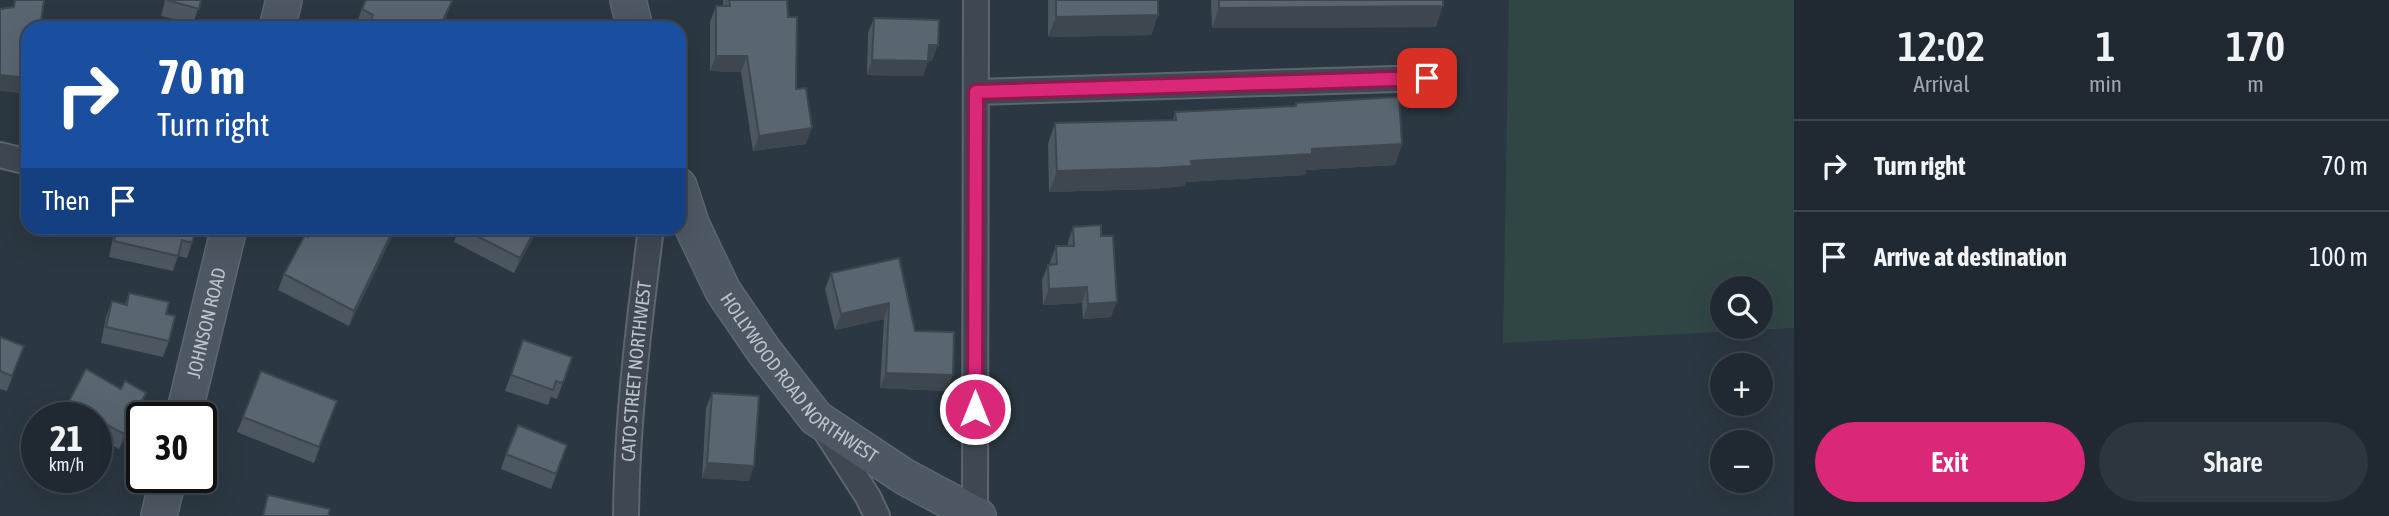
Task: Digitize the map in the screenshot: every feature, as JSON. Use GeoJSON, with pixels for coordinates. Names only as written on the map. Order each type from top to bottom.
{"type":"FeatureCollection","features":[{"type":"Feature","properties":{"kind":"street"},"geometry":{"type":"LineString","coordinates":[[279,21],[284,0]]}},
{"type":"Feature","properties":{"kind":"street"},"geometry":{"type":"LineString","coordinates":[[628,0],[633,21]]}},
{"type":"Feature","properties":{"kind":"street"},"geometry":{"type":"LineString","coordinates":[[976,0],[976,515]]}},
{"type":"Feature","properties":{"kind":"street"},"geometry":{"type":"LineString","coordinates":[[976,92],[1427,78]]}},
{"type":"Feature","properties":{"kind":"street"},"geometry":{"type":"LineString","coordinates":[[0,155],[21,160]]}},
{"type":"Feature","properties":{"kind":"street","name":"HOLLYWOOD ROAD NORTHWEST"},"geometry":{"type":"LineString","coordinates":[[686,208],[723,291],[764,351],[817,418],[905,477],[976,515]]}},
{"type":"Feature","properties":{"kind":"street","name":"JOHNSON ROAD"},"geometry":{"type":"LineString","coordinates":[[187,402],[227,235]]}},
{"type":"Feature","properties":{"kind":"street","name":"CATO STREET NORTHWEST"},"geometry":{"type":"LineString","coordinates":[[626,516],[639,325],[650,235]]}},
{"type":"Feature","properties":{"kind":"street"},"geometry":{"type":"LineString","coordinates":[[817,418],[868,497],[877,516]]}},
{"type":"Feature","properties":{"kind":"street"},"geometry":{"type":"LineString","coordinates":[[159,516],[165,493]]}},
{"type":"Feature","properties":{"kind":"green space"},"geometry":{"type":"Polygon","coordinates":[[[1509,0],[1794,0],[1794,328],[1773,329],[1773,276],[1710,276],[1710,332],[1503,343],[1509,0]]]}},
{"type":"Feature","properties":{"kind":"building"},"geometry":{"type":"Polygon","coordinates":[[[15,0],[44,0],[41,21],[21,21],[21,77],[0,75],[0,9],[14,7],[15,0]]]}},
{"type":"Feature","properties":{"kind":"building"},"geometry":{"type":"Polygon","coordinates":[[[167,0],[201,0],[199,9],[167,0]]]}},
{"type":"Feature","properties":{"kind":"building"},"geometry":{"type":"Polygon","coordinates":[[[366,0],[452,1],[442,21],[371,21],[373,15],[362,9],[366,0]]]}},
{"type":"Feature","properties":{"kind":"building"},"geometry":{"type":"Polygon","coordinates":[[[729,0],[787,0],[788,17],[797,17],[796,89],[806,88],[812,128],[759,136],[747,56],[716,56],[716,6],[730,6],[729,0]]]}},
{"type":"Feature","properties":{"kind":"building"},"geometry":{"type":"Polygon","coordinates":[[[1056,0],[1158,0],[1158,15],[1056,17],[1056,0]]]}},
{"type":"Feature","properties":{"kind":"building"},"geometry":{"type":"Polygon","coordinates":[[[1219,0],[1443,0],[1443,6],[1219,8],[1219,0]]]}},
{"type":"Feature","properties":{"kind":"building"},"geometry":{"type":"Polygon","coordinates":[[[874,18],[939,20],[938,45],[929,45],[928,61],[872,60],[874,18]]]}},
{"type":"Feature","properties":{"kind":"building"},"geometry":{"type":"Polygon","coordinates":[[[1399,97],[1402,144],[1312,149],[1312,154],[1191,161],[1192,166],[1057,171],[1055,123],[1176,120],[1175,112],[1399,97]]]}},
{"type":"Feature","properties":{"kind":"building"},"geometry":{"type":"Polygon","coordinates":[[[1101,225],[1101,236],[1113,236],[1117,302],[1088,304],[1087,287],[1049,289],[1048,265],[1057,264],[1056,246],[1074,246],[1073,227],[1101,225]]]}},
{"type":"Feature","properties":{"kind":"building"},"geometry":{"type":"Polygon","coordinates":[[[115,235],[194,235],[192,243],[182,240],[178,256],[114,241],[115,235]]]}},
{"type":"Feature","properties":{"kind":"building"},"geometry":{"type":"Polygon","coordinates":[[[305,235],[391,235],[354,311],[284,274],[305,235]]]}},
{"type":"Feature","properties":{"kind":"building"},"geometry":{"type":"Polygon","coordinates":[[[475,235],[532,235],[520,258],[475,235]]]}},
{"type":"Feature","properties":{"kind":"building"},"geometry":{"type":"Polygon","coordinates":[[[899,258],[915,331],[954,332],[953,375],[886,373],[889,303],[841,314],[831,273],[899,258]]]}},
{"type":"Feature","properties":{"kind":"building"},"geometry":{"type":"Polygon","coordinates":[[[129,293],[169,302],[166,314],[175,316],[169,341],[106,327],[112,301],[127,305],[129,293]]]}},
{"type":"Feature","properties":{"kind":"building"},"geometry":{"type":"Polygon","coordinates":[[[0,337],[24,346],[12,376],[0,371],[0,337]]]}},
{"type":"Feature","properties":{"kind":"building"},"geometry":{"type":"Polygon","coordinates":[[[523,340],[572,357],[563,383],[556,381],[553,390],[511,375],[523,340]]]}},
{"type":"Feature","properties":{"kind":"building"},"geometry":{"type":"Polygon","coordinates":[[[86,369],[121,389],[125,381],[146,393],[141,402],[126,402],[124,434],[112,427],[112,402],[69,402],[86,369]]]}},
{"type":"Feature","properties":{"kind":"building"},"geometry":{"type":"Polygon","coordinates":[[[261,371],[337,401],[319,447],[243,417],[261,371]]]}},
{"type":"Feature","properties":{"kind":"building"},"geometry":{"type":"Polygon","coordinates":[[[712,393],[759,396],[754,466],[707,463],[712,393]]]}},
{"type":"Feature","properties":{"kind":"building"},"geometry":{"type":"Polygon","coordinates":[[[518,425],[567,445],[556,474],[506,454],[518,425]]]}},
{"type":"Feature","properties":{"kind":"building"},"geometry":{"type":"Polygon","coordinates":[[[268,495],[330,509],[328,516],[263,516],[268,495]]]}},
{"type":"Feature","properties":{"kind":"route"},"geometry":{"type":"LineString","coordinates":[[975,409],[976,92],[1427,78]]}}]}
